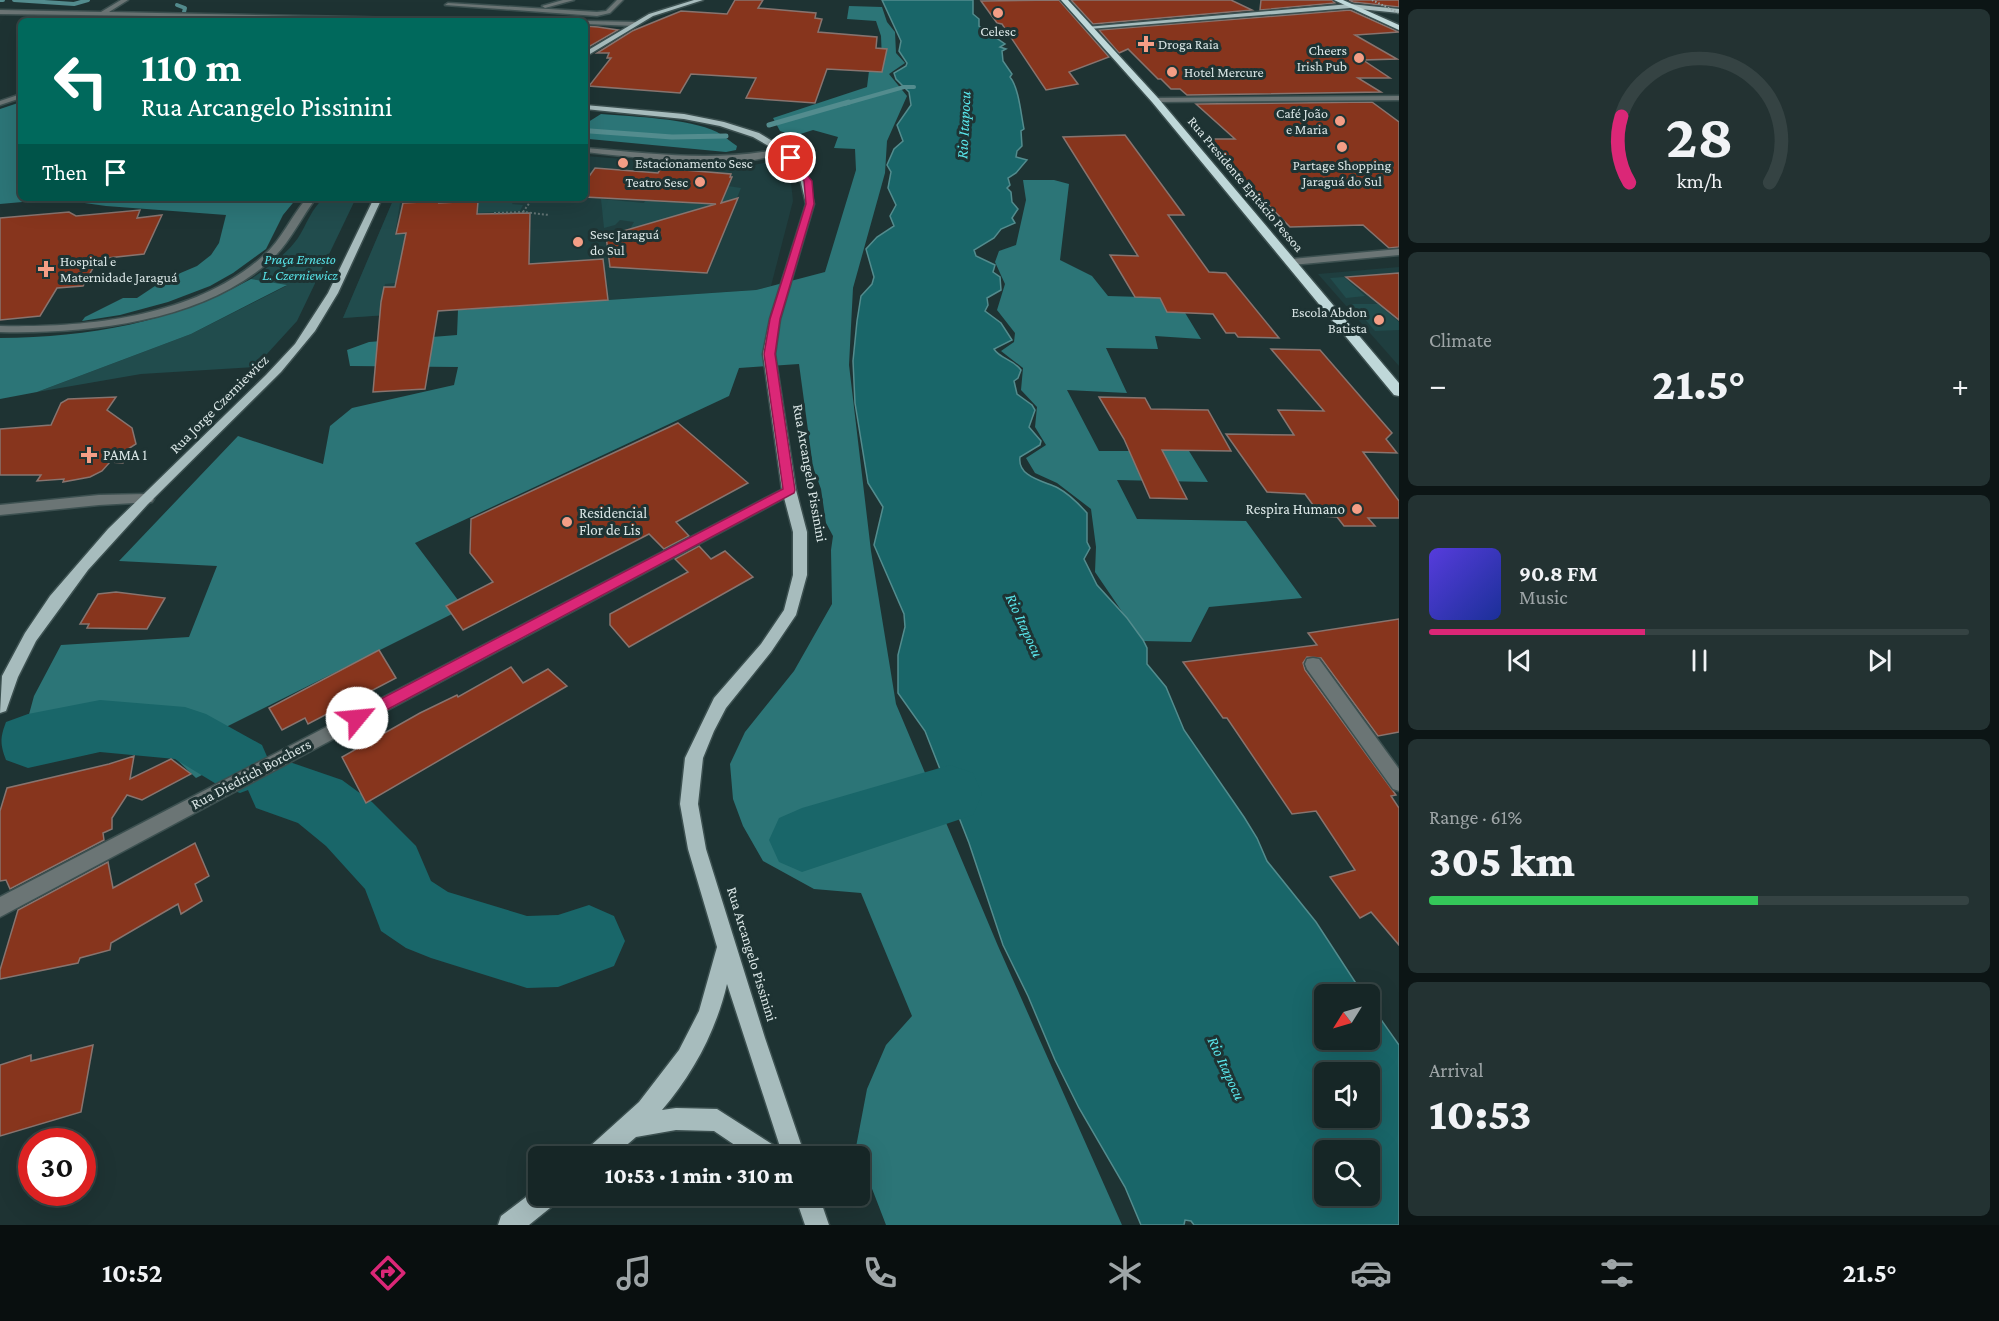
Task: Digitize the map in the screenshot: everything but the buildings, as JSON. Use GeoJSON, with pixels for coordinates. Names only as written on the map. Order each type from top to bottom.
{"type":"FeatureCollection","features":[{"type":"Feature","properties":{"kind":"highway","name":"Rua Presidente Epitácio Pessoa"},"geometry":{"type":"LineString","coordinates":[[1064,0],[1155,100],[1399,392]]}},
{"type":"Feature","properties":{"kind":"highway"},"geometry":{"type":"LineString","coordinates":[[1337,0],[1399,28]]}},
{"type":"Feature","properties":{"kind":"main road"},"geometry":{"type":"LineString","coordinates":[[588,53],[634,24],[663,10],[700,0]]}},
{"type":"Feature","properties":{"kind":"main road"},"geometry":{"type":"LineString","coordinates":[[1089,27],[1350,6],[1399,12]]}},
{"type":"Feature","properties":{"kind":"main road"},"geometry":{"type":"LineString","coordinates":[[1378,19],[1381,16],[1399,12]]}},
{"type":"Feature","properties":{"kind":"main road","name":"Rua Arcangelo Pissinini"},"geometry":{"type":"LineString","coordinates":[[588,107],[688,116],[736,128],[787,154],[796,162],[808,181],[810,204],[775,319],[770,354],[789,490],[800,532],[800,575],[791,611],[766,648],[720,703],[694,758],[689,804],[697,849],[726,947],[791,1146]]}},
{"type":"Feature","properties":{"kind":"main road","name":"Rua Jorge Czerniewicz"},"geometry":{"type":"LineString","coordinates":[[0,706],[10,678],[53,605],[95,553],[281,366],[313,328],[340,280],[377,201]]}},
{"type":"Feature","properties":{"kind":"main road"},"geometry":{"type":"LineString","coordinates":[[609,1146],[634,1126],[664,1091],[689,1056],[708,1012],[726,947]]}},
{"type":"Feature","properties":{"kind":"main road"},"geometry":{"type":"LineString","coordinates":[[634,1126],[676,1119],[717,1120],[755,1146]]}},
{"type":"Feature","properties":{"kind":"main road"},"geometry":{"type":"LineString","coordinates":[[510,1225],[534,1206]]}},
{"type":"Feature","properties":{"kind":"street"},"geometry":{"type":"LineString","coordinates":[[102,14],[125,0]]}},
{"type":"Feature","properties":{"kind":"street"},"geometry":{"type":"LineString","coordinates":[[430,18],[454,0]]}},
{"type":"Feature","properties":{"kind":"street"},"geometry":{"type":"LineString","coordinates":[[515,18],[527,10],[571,0]]}},
{"type":"Feature","properties":{"kind":"street"},"geometry":{"type":"LineString","coordinates":[[448,5],[597,14],[608,12],[620,0]]}},
{"type":"Feature","properties":{"kind":"street"},"geometry":{"type":"LineString","coordinates":[[0,12],[363,18]]}},
{"type":"Feature","properties":{"kind":"street"},"geometry":{"type":"LineString","coordinates":[[162,18],[165,15]]}},
{"type":"Feature","properties":{"kind":"street"},"geometry":{"type":"LineString","coordinates":[[588,22],[634,24]]}},
{"type":"Feature","properties":{"kind":"street"},"geometry":{"type":"LineString","coordinates":[[0,103],[18,97]]}},
{"type":"Feature","properties":{"kind":"street"},"geometry":{"type":"LineString","coordinates":[[1155,100],[1399,98]]}},
{"type":"Feature","properties":{"kind":"street"},"geometry":{"type":"LineString","coordinates":[[588,150],[712,160],[747,158],[775,152]]}},
{"type":"Feature","properties":{"kind":"street"},"geometry":{"type":"LineString","coordinates":[[0,329],[53,330],[120,321],[172,308],[217,290],[265,260],[286,237],[297,215],[309,201]]}},
{"type":"Feature","properties":{"kind":"street"},"geometry":{"type":"LineString","coordinates":[[1292,262],[1399,252]]}},
{"type":"Feature","properties":{"kind":"street","name":"Rua Diedrich Borchers"},"geometry":{"type":"LineString","coordinates":[[0,907],[789,490]]}},
{"type":"Feature","properties":{"kind":"street"},"geometry":{"type":"LineString","coordinates":[[0,510],[99,500],[147,499]]}},
{"type":"Feature","properties":{"kind":"street"},"geometry":{"type":"LineString","coordinates":[[1312,664],[1393,765],[1399,783]]}},
{"type":"Feature","properties":{"kind":"path"},"geometry":{"type":"LineString","coordinates":[[523,212],[531,201]]}},
{"type":"Feature","properties":{"kind":"path"},"geometry":{"type":"LineString","coordinates":[[494,213],[523,212],[549,215]]}},
{"type":"Feature","properties":{"kind":"shaded area"},"geometry":{"type":"Polygon","coordinates":[[[849,6],[882,7],[887,22],[895,32],[896,53],[905,63],[889,74],[907,96],[887,141],[885,173],[853,288],[849,365],[871,551],[896,704],[998,946],[1122,1225],[886,1225],[870,1183],[870,1146],[856,1146],[867,1089],[886,1045],[912,1016],[861,893],[814,889],[763,861],[743,826],[733,799],[730,764],[745,732],[794,671],[832,604],[833,536],[826,523],[821,489],[813,467],[799,364],[739,368],[729,396],[415,543],[464,608],[224,728],[236,758],[196,778],[173,756],[114,740],[16,762],[34,696],[61,645],[189,637],[217,566],[119,561],[238,436],[323,464],[330,426],[352,408],[454,385],[458,367],[350,366],[347,350],[369,342],[457,335],[458,310],[756,290],[825,272],[856,170],[855,149],[834,148],[838,137],[813,130],[794,136],[780,131],[773,118],[867,87],[869,71],[882,60],[881,36],[876,21],[847,19],[849,6]]]}},
{"type":"Feature","properties":{"kind":"shaded area"},"geometry":{"type":"Polygon","coordinates":[[[18,103],[18,201],[34,201],[0,204],[0,109],[18,103]]]}},
{"type":"Feature","properties":{"kind":"shaded area"},"geometry":{"type":"Polygon","coordinates":[[[601,114],[660,119],[705,127],[717,132],[737,146],[736,150],[726,152],[589,139],[588,122],[601,114]]]}},
{"type":"Feature","properties":{"kind":"shaded area","name":"Sesc Jaraguá do Sul"},"geometry":{"type":"Polygon","coordinates":[[[588,156],[738,168],[779,160],[790,173],[793,201],[771,286],[756,290],[343,318],[393,201],[588,201],[588,156]]]}},
{"type":"Feature","properties":{"kind":"shaded area"},"geometry":{"type":"Polygon","coordinates":[[[1023,180],[1054,180],[1069,184],[1060,260],[1092,276],[1108,296],[1176,298],[1201,339],[1155,336],[1158,349],[1106,348],[1127,393],[1067,390],[1099,451],[1189,451],[1208,482],[1117,480],[1137,519],[1246,521],[1302,598],[1209,607],[1191,642],[1142,641],[1095,572],[1096,547],[1091,509],[1057,483],[1035,473],[1026,458],[1046,445],[1035,427],[1037,407],[1021,390],[1023,368],[1001,351],[1014,342],[1015,333],[997,310],[1005,284],[995,262],[999,251],[1016,245],[1026,200],[1023,180]]]}},
{"type":"Feature","properties":{"kind":"shaded area"},"geometry":{"type":"Polygon","coordinates":[[[70,201],[295,201],[283,215],[266,249],[233,273],[210,286],[168,302],[120,315],[82,321],[85,317],[123,298],[137,298],[164,280],[197,266],[211,255],[219,243],[226,215],[70,201]]]}},
{"type":"Feature","properties":{"kind":"shaded area","name":"Escola Abdon Batista"},"geometry":{"type":"Polygon","coordinates":[[[1399,267],[1399,366],[1318,274],[1399,267]]]}},
{"type":"Feature","properties":{"kind":"shaded area"},"geometry":{"type":"Polygon","coordinates":[[[251,279],[287,285],[191,334],[37,392],[0,399],[0,338],[66,335],[129,325],[190,307],[251,279]]]}},
{"type":"Feature","properties":{"kind":"green space"},"geometry":{"type":"Polygon","coordinates":[[[661,168],[731,175],[728,186],[741,188],[707,273],[608,267],[634,222],[620,220],[615,225],[604,228],[601,199],[644,203],[661,168]]]}},
{"type":"Feature","properties":{"kind":"green space","name":"Praça Ernesto L. Czerniewicz"},"geometry":{"type":"Polygon","coordinates":[[[355,201],[297,321],[255,367],[141,374],[37,392],[191,334],[286,286],[251,279],[288,250],[320,202],[355,201]]]}},
{"type":"Feature","properties":{"kind":"green space"},"geometry":{"type":"Polygon","coordinates":[[[393,201],[431,201],[400,203],[395,234],[406,234],[398,272],[407,282],[385,284],[380,308],[431,312],[343,318],[393,201]]]}},
{"type":"Feature","properties":{"kind":"green space"},"geometry":{"type":"Polygon","coordinates":[[[439,201],[478,201],[439,203],[439,201]]]}},
{"type":"Feature","properties":{"kind":"green space"},"geometry":{"type":"Polygon","coordinates":[[[478,201],[514,201],[512,204],[523,205],[520,211],[477,213],[478,201]]]}},
{"type":"Feature","properties":{"kind":"green space"},"geometry":{"type":"Polygon","coordinates":[[[1344,277],[1365,296],[1346,298],[1330,278],[1344,277]]]}},
{"type":"Feature","properties":{"kind":"green space"},"geometry":{"type":"Polygon","coordinates":[[[1352,304],[1378,304],[1399,322],[1399,330],[1375,331],[1352,304]]]}},
{"type":"Feature","properties":{"kind":"water","name":"Rio Itapocu"},"geometry":{"type":"Polygon","coordinates":[[[882,0],[973,0],[973,14],[979,19],[979,26],[1005,44],[1000,47],[1006,49],[1002,51],[1003,61],[1012,74],[1010,77],[1018,95],[1024,129],[1021,131],[1022,146],[1017,151],[1016,157],[1027,160],[1016,173],[1008,178],[1010,185],[1007,188],[1011,192],[1012,202],[1018,209],[1012,218],[1015,223],[1001,229],[994,238],[974,250],[976,256],[995,265],[993,272],[1000,277],[1001,290],[987,298],[988,305],[985,311],[1001,323],[1012,340],[994,349],[1021,370],[1014,381],[1017,394],[1035,410],[1029,427],[1041,441],[1040,445],[1020,457],[1020,464],[1027,474],[1062,490],[1087,513],[1087,542],[1090,548],[1084,559],[1097,585],[1127,618],[1143,640],[1147,648],[1147,664],[1166,687],[1184,730],[1244,817],[1267,861],[1316,922],[1356,984],[1314,984],[1314,1050],[1380,1050],[1380,1018],[1399,1045],[1399,1225],[1194,1225],[1191,1221],[1185,1220],[1184,1225],[1141,1225],[1125,1187],[1079,1108],[1055,1060],[1003,945],[969,843],[925,731],[898,693],[898,655],[905,627],[904,614],[874,545],[883,507],[868,483],[855,403],[853,361],[857,321],[861,296],[872,284],[874,277],[866,249],[877,237],[894,226],[890,216],[896,205],[888,188],[891,172],[887,165],[894,149],[903,141],[897,125],[911,105],[909,92],[896,79],[894,73],[907,63],[899,51],[901,41],[882,0]]]}},
{"type":"Feature","properties":{"kind":"waterway"},"geometry":{"type":"LineString","coordinates":[[14,0],[74,4],[88,0]]}},
{"type":"Feature","properties":{"kind":"waterway"},"geometry":{"type":"LineString","coordinates":[[177,5],[185,8],[184,12]]}},
{"type":"Feature","properties":{"kind":"waterway"},"geometry":{"type":"LineString","coordinates":[[844,104],[904,87],[914,87]]}},
{"type":"Feature","properties":{"kind":"waterway"},"geometry":{"type":"LineString","coordinates":[[769,125],[849,102]]}},
{"type":"Feature","properties":{"kind":"waterway"},"geometry":{"type":"LineString","coordinates":[[590,131],[672,137],[726,136]]}},
{"type":"Feature","properties":{"kind":"waterway"},"geometry":{"type":"LineString","coordinates":[[28,741],[100,726],[185,733],[240,765]]}},
{"type":"Feature","properties":{"kind":"waterway"},"geometry":{"type":"LineString","coordinates":[[278,787],[319,801],[349,824],[392,869],[406,906],[431,923],[527,952],[558,951],[589,941]]}},
{"type":"Feature","properties":{"kind":"waterway"},"geometry":{"type":"LineString","coordinates":[[802,840],[950,794]]}},
{"type":"Feature","properties":{"kind":"railway"},"geometry":{"type":"LineString","coordinates":[[1372,0],[1399,13]]}},
{"type":"Feature","properties":{"kind":"place","name":"Celesc"},"geometry":{"type":"Point","coordinates":[998,13]}},
{"type":"Feature","properties":{"kind":"place","name":"Droga Raia"},"geometry":{"type":"Point","coordinates":[1146,44]}},
{"type":"Feature","properties":{"kind":"place","name":"Cheers Irish Pub"},"geometry":{"type":"Point","coordinates":[1359,58]}},
{"type":"Feature","properties":{"kind":"place","name":"Hotel Mercure"},"geometry":{"type":"Point","coordinates":[1172,72]}},
{"type":"Feature","properties":{"kind":"place","name":"Café João e Maria"},"geometry":{"type":"Point","coordinates":[1340,121]}},
{"type":"Feature","properties":{"kind":"place","name":"Partage Shopping Jaraguá do Sul"},"geometry":{"type":"Point","coordinates":[1342,147]}},
{"type":"Feature","properties":{"kind":"place","name":"Estacionamento Sesc"},"geometry":{"type":"Point","coordinates":[623,163]}},
{"type":"Feature","properties":{"kind":"place","name":"Teatro Sesc"},"geometry":{"type":"Point","coordinates":[700,182]}},
{"type":"Feature","properties":{"kind":"place","name":"Sesc Jaraguá do Sul"},"geometry":{"type":"Point","coordinates":[578,242]}},
{"type":"Feature","properties":{"kind":"place","name":"Hospital e Maternidade Jaraguá"},"geometry":{"type":"Point","coordinates":[46,269]}},
{"type":"Feature","properties":{"kind":"place","name":"Escola Abdon Batista"},"geometry":{"type":"Point","coordinates":[1379,320]}},
{"type":"Feature","properties":{"kind":"place","name":"PAMA 1"},"geometry":{"type":"Point","coordinates":[89,455]}},
{"type":"Feature","properties":{"kind":"place","name":"Respira Humano"},"geometry":{"type":"Point","coordinates":[1357,509]}},
{"type":"Feature","properties":{"kind":"place","name":"Residencial Flor de Lis"},"geometry":{"type":"Point","coordinates":[567,522]}},
{"type":"Feature","properties":{"kind":"route"},"geometry":{"type":"LineString","coordinates":[[357,718],[789,490],[770,372],[770,354],[775,319],[810,204],[808,181],[801,168],[791,158]]}}]}
